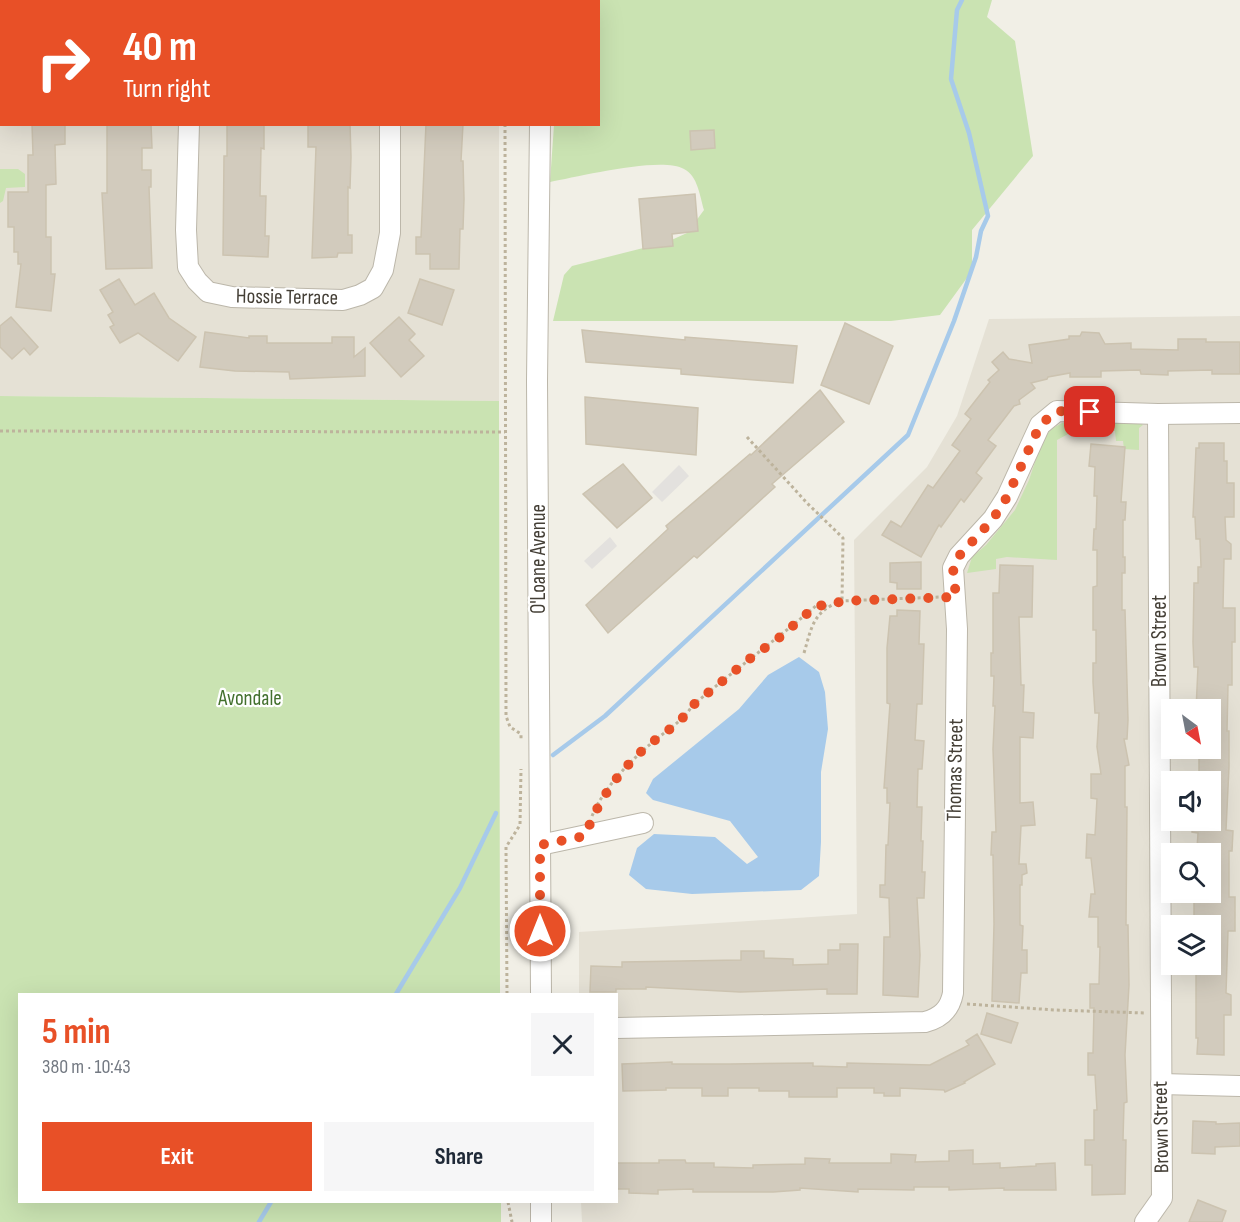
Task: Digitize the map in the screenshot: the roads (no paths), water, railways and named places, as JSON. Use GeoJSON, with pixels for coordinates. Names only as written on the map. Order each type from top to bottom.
{"type":"FeatureCollection","features":[{"type":"Feature","properties":{"kind":"street","name":"Hossie Terrace"},"geometry":{"type":"LineString","coordinates":[[189,126],[186,230],[188,267],[197,281],[208,292],[232,297],[343,300],[373,288],[383,270],[390,233],[390,126]]}},
{"type":"Feature","properties":{"kind":"street","name":"O'Loane Avenue"},"geometry":{"type":"LineString","coordinates":[[540,126],[537,381],[541,993]]}},
{"type":"Feature","properties":{"kind":"street","name":"Thomas Street"},"geometry":{"type":"LineString","coordinates":[[618,1028],[925,1022],[939,1017],[951,1003],[953,993],[957,629],[953,568],[959,556],[993,519],[1007,497],[1040,425],[1057,411],[1158,414],[1240,413]]}},
{"type":"Feature","properties":{"kind":"street","name":"Brown Street"},"geometry":{"type":"LineString","coordinates":[[1145,1222],[1162,1198],[1158,414]]}},
{"type":"Feature","properties":{"kind":"street"},"geometry":{"type":"LineString","coordinates":[[540,845],[643,823]]}},
{"type":"Feature","properties":{"kind":"street"},"geometry":{"type":"LineString","coordinates":[[1161,1084],[1240,1086]]}},
{"type":"Feature","properties":{"kind":"street"},"geometry":{"type":"LineString","coordinates":[[541,1203],[541,1222]]}},
{"type":"Feature","properties":{"kind":"water"},"geometry":{"type":"Polygon","coordinates":[[[799,657],[819,672],[825,692],[828,729],[821,772],[819,876],[801,890],[692,894],[646,889],[629,875],[637,848],[654,834],[715,837],[747,864],[758,857],[730,821],[653,800],[646,793],[653,779],[739,709],[768,675],[799,657]]]}},
{"type":"Feature","properties":{"kind":"waterway"},"geometry":{"type":"LineString","coordinates":[[553,755],[605,716],[908,435],[954,321],[976,257],[981,231],[988,216],[969,133],[951,79],[957,10],[962,0]]}},
{"type":"Feature","properties":{"kind":"waterway"},"geometry":{"type":"LineString","coordinates":[[397,993],[460,888],[496,813]]}},
{"type":"Feature","properties":{"kind":"waterway"},"geometry":{"type":"LineString","coordinates":[[259,1222],[270,1203]]}},
{"type":"Feature","properties":{"kind":"park label","name":"Avondale"},"geometry":{"type":"Point","coordinates":[250,698]}}]}
